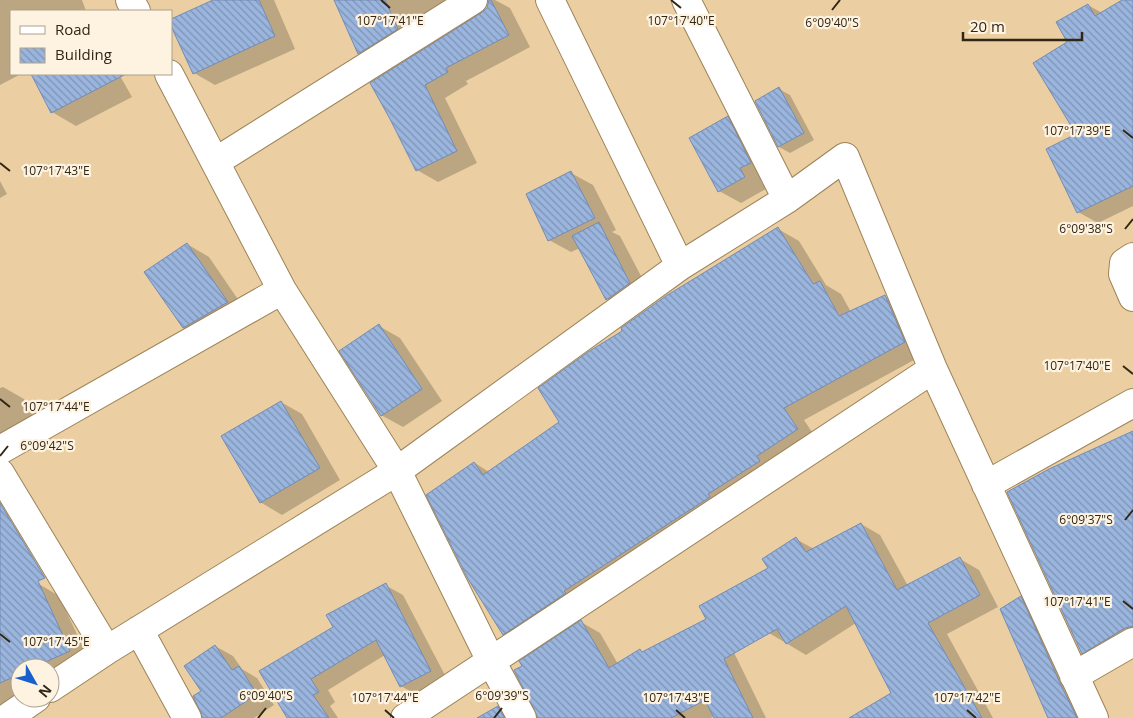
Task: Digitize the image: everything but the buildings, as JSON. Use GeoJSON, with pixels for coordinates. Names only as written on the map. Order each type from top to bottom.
{"type":"FeatureCollection","features":[{"type":"Feature","properties":{"kind":"street"},"geometry":{"type":"LineString","coordinates":[[215,162],[473,0]]}},
{"type":"Feature","properties":{"kind":"street"},"geometry":{"type":"LineString","coordinates":[[550,0],[680,266]]}},
{"type":"Feature","properties":{"kind":"street"},"geometry":{"type":"LineString","coordinates":[[686,0],[786,199]]}},
{"type":"Feature","properties":{"kind":"street"},"geometry":{"type":"LineString","coordinates":[[170,75],[282,290],[397,471],[491,661],[522,718]]}},
{"type":"Feature","properties":{"kind":"street"},"geometry":{"type":"LineString","coordinates":[[60,681],[139,630],[397,471],[680,266],[786,199],[845,157],[933,369],[1094,718]]}},
{"type":"Feature","properties":{"kind":"street"},"geometry":{"type":"LineString","coordinates":[[1133,257],[1124,263],[1123,274],[1133,297]]}},
{"type":"Feature","properties":{"kind":"street"},"geometry":{"type":"LineString","coordinates":[[0,450],[282,290]]}},
{"type":"Feature","properties":{"kind":"street"},"geometry":{"type":"LineString","coordinates":[[405,718],[933,369]]}},
{"type":"Feature","properties":{"kind":"street"},"geometry":{"type":"LineString","coordinates":[[986,485],[1133,403]]}},
{"type":"Feature","properties":{"kind":"street"},"geometry":{"type":"LineString","coordinates":[[0,473],[107,650]]}},
{"type":"Feature","properties":{"kind":"street"},"geometry":{"type":"LineString","coordinates":[[139,630],[187,718]]}},
{"type":"Feature","properties":{"kind":"street"},"geometry":{"type":"LineString","coordinates":[[1074,676],[1133,642]]}},
{"type":"Feature","properties":{"kind":"street"},"geometry":{"type":"LineString","coordinates":[[7,718],[22,708]]}}]}
